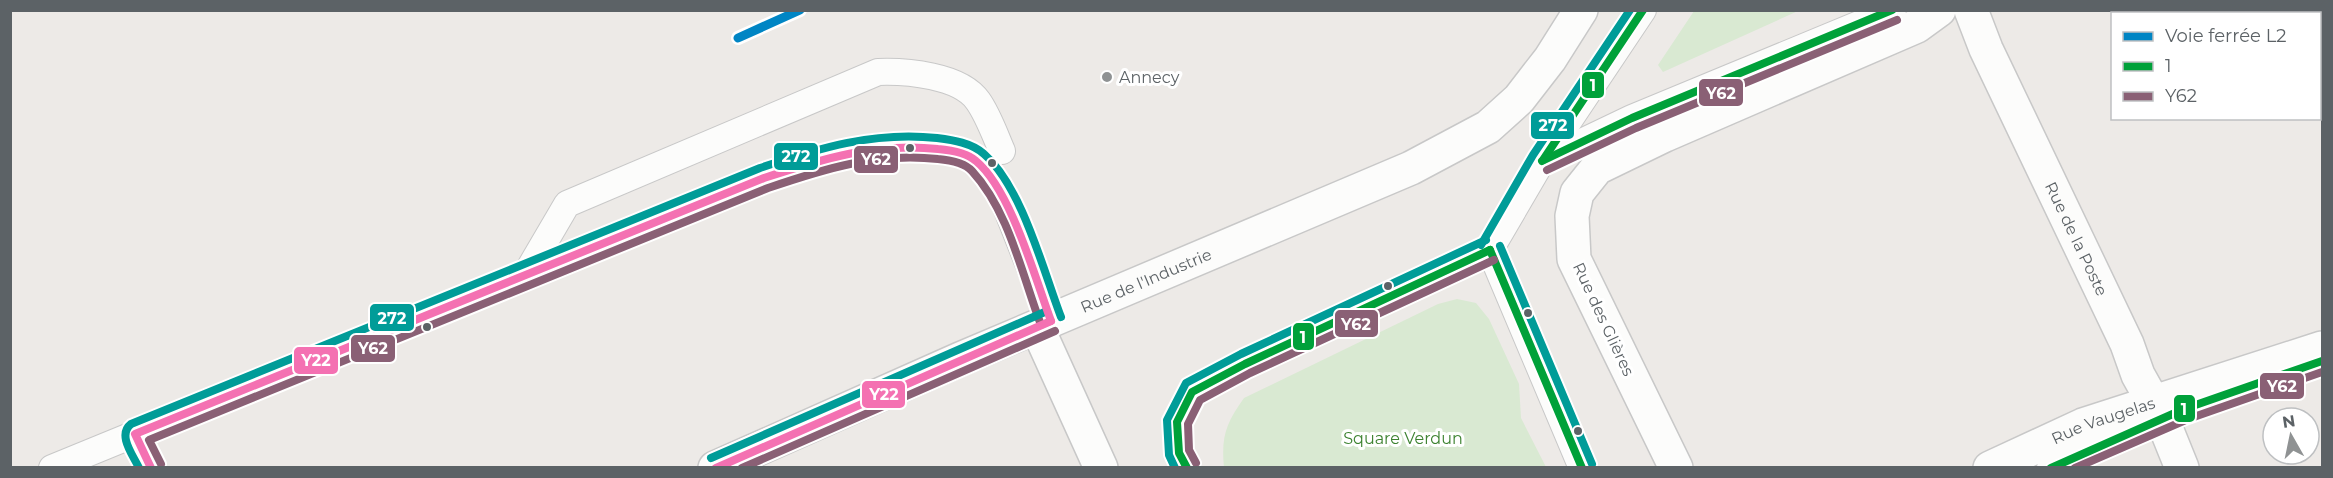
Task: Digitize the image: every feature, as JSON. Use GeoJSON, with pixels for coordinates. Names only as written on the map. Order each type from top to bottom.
{"type":"FeatureCollection","features":[{"type":"Feature","properties":{"kind":"street","name":"Rue de l'Industrie"},"geometry":{"type":"LineString","coordinates":[[715,468],[1044,324],[1412,168],[1488,127],[1519,99],[1550,58],[1581,10]]}},
{"type":"Feature","properties":{"kind":"street","name":"Rue des Glières"},"geometry":{"type":"LineString","coordinates":[[1676,468],[1574,259],[1572,216],[1577,194],[1597,168],[1665,135],[1917,26],[1939,10]]}},
{"type":"Feature","properties":{"kind":"street","name":"Rue de la Poste"},"geometry":{"type":"LineString","coordinates":[[1971,10],[1986,49],[2127,344],[2182,468]]}},
{"type":"Feature","properties":{"kind":"street"},"geometry":{"type":"LineString","coordinates":[[1044,324],[1101,468]]}},
{"type":"Feature","properties":{"kind":"street","name":"Rue Vaugelas"},"geometry":{"type":"LineString","coordinates":[[1990,468],[2083,425],[2156,409],[2322,348]]}},
{"type":"Feature","properties":{"kind":"lane"},"geometry":{"type":"LineString","coordinates":[[1186,468],[1179,453],[1177,422],[1192,392],[1245,364],[1490,250],[1542,161],[1643,10]]}},
{"type":"Feature","properties":{"kind":"lane"},"geometry":{"type":"LineString","coordinates":[[1542,161],[1632,118],[1893,10]]}},
{"type":"Feature","properties":{"kind":"lane"},"geometry":{"type":"LineString","coordinates":[[526,274],[567,204],[878,72],[909,71],[954,84],[977,99],[1002,151]]}},
{"type":"Feature","properties":{"kind":"lane"},"geometry":{"type":"LineString","coordinates":[[52,468],[764,178],[848,150],[909,143],[956,151],[978,161]]}},
{"type":"Feature","properties":{"kind":"lane"},"geometry":{"type":"LineString","coordinates":[[998,187],[1044,324]]}},
{"type":"Feature","properties":{"kind":"lane"},"geometry":{"type":"LineString","coordinates":[[1490,250],[1582,468]]}},
{"type":"Feature","properties":{"kind":"lane","name":"Rue Vaugelas"},"geometry":{"type":"LineString","coordinates":[[2050,468],[2156,409],[2322,361]]}},
{"type":"Feature","properties":{"kind":"lane"},"geometry":{"type":"LineString","coordinates":[[135,434],[151,468]]}},
{"type":"Feature","properties":{"kind":"green space"},"geometry":{"type":"Polygon","coordinates":[[[1694,11],[1798,11],[1663,72],[1658,65],[1694,11]]]}},
{"type":"Feature","properties":{"kind":"green space","name":"Square Verdun"},"geometry":{"type":"Polygon","coordinates":[[[1457,299],[1476,303],[1489,319],[1519,384],[1521,418],[1546,467],[1224,467],[1223,447],[1226,431],[1244,398],[1438,304],[1457,299]]]}},
{"type":"Feature","properties":{"kind":"rail line","name":"L2"},"geometry":{"type":"LineString","coordinates":[[738,38],[800,10]]}},
{"type":"Feature","properties":{"kind":"transit line","name":"272"},"geometry":{"type":"LineString","coordinates":[[1481,245],[1533,155],[1630,10]]}},
{"type":"Feature","properties":{"kind":"transit line","name":"1"},"geometry":{"type":"LineString","coordinates":[[1543,160],[1643,10]]}},
{"type":"Feature","properties":{"kind":"transit line","name":"1"},"geometry":{"type":"LineString","coordinates":[[1542,161],[1632,118],[1892,10]]}},
{"type":"Feature","properties":{"kind":"transit line","name":"Y62"},"geometry":{"type":"LineString","coordinates":[[1547,170],[1636,128],[1897,20]]}},
{"type":"Feature","properties":{"kind":"transit line","name":"272"},"geometry":{"type":"LineString","coordinates":[[139,468],[130,451],[125,434],[131,424],[760,168],[826,148],[869,139],[914,136],[937,138],[968,145],[984,154],[1010,187],[1020,208],[1039,253],[1061,317]]}},
{"type":"Feature","properties":{"kind":"transit line","name":"Y22"},"geometry":{"type":"LineString","coordinates":[[151,468],[135,434],[764,178],[807,164],[871,150],[915,147],[943,149],[963,154],[976,161],[989,174],[1011,213],[1051,321]]}},
{"type":"Feature","properties":{"kind":"transit line","name":"Y62"},"geometry":{"type":"LineString","coordinates":[[161,464],[149,440],[768,188],[810,174],[872,160],[915,157],[942,159],[969,168],[985,187],[1005,224],[1041,325]]}},
{"type":"Feature","properties":{"kind":"transit line","name":"272"},"geometry":{"type":"LineString","coordinates":[[1175,468],[1169,455],[1167,420],[1186,383],[1241,354],[1486,240]]}},
{"type":"Feature","properties":{"kind":"transit line","name":"272"},"geometry":{"type":"LineString","coordinates":[[1500,246],[1592,464]]}},
{"type":"Feature","properties":{"kind":"transit line","name":"1"},"geometry":{"type":"LineString","coordinates":[[1490,250],[1582,468]]}},
{"type":"Feature","properties":{"kind":"transit line","name":"1"},"geometry":{"type":"LineString","coordinates":[[1187,468],[1179,453],[1177,422],[1192,392],[1245,364],[1490,250]]}},
{"type":"Feature","properties":{"kind":"transit line","name":"Y62"},"geometry":{"type":"LineString","coordinates":[[1196,463],[1189,450],[1188,424],[1200,400],[1250,373],[1494,260]]}},
{"type":"Feature","properties":{"kind":"transit line","name":"272"},"geometry":{"type":"LineString","coordinates":[[711,458],[1047,311]]}},
{"type":"Feature","properties":{"kind":"transit line","name":"Y22"},"geometry":{"type":"LineString","coordinates":[[716,468],[1051,321]]}},
{"type":"Feature","properties":{"kind":"transit line","name":"Y62"},"geometry":{"type":"LineString","coordinates":[[742,468],[1055,331]]}},
{"type":"Feature","properties":{"kind":"transit line","name":"1"},"geometry":{"type":"LineString","coordinates":[[2051,468],[2184,409],[2322,361]]}},
{"type":"Feature","properties":{"kind":"transit line","name":"Y62"},"geometry":{"type":"LineString","coordinates":[[2075,468],[2188,419],[2322,372]]}},
{"type":"Feature","properties":{"kind":"place","name":"Annecy"},"geometry":{"type":"Point","coordinates":[1107,77]}}]}
